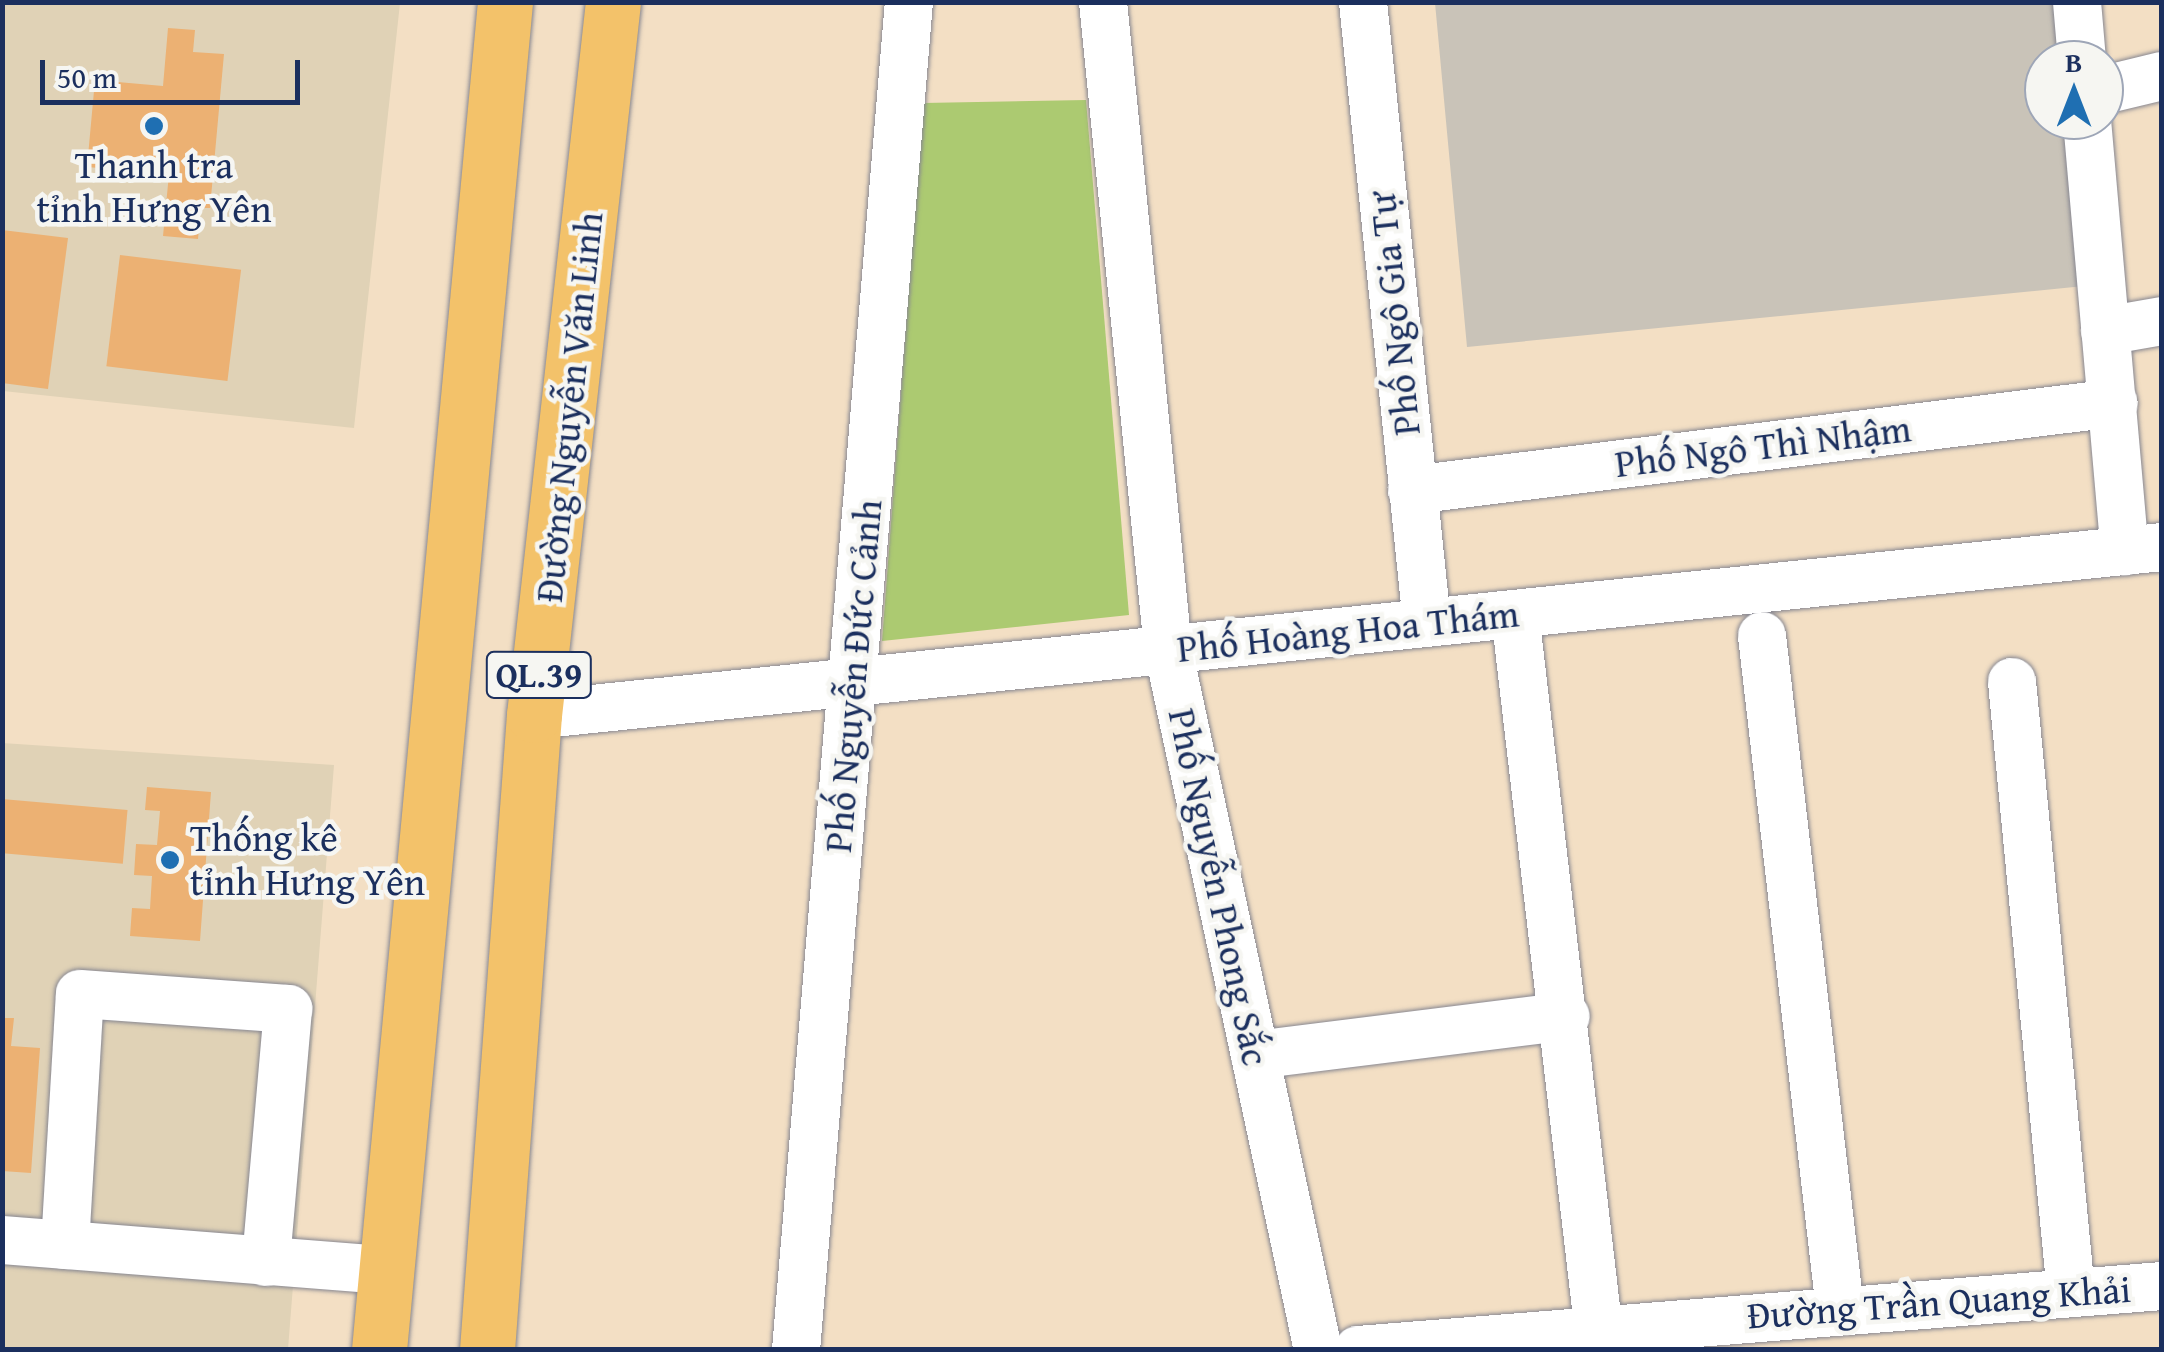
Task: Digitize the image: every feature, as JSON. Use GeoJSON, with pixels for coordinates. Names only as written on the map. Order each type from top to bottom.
{"type":"FeatureCollection","features":[{"type":"Feature","properties":{"kind":"highway","name":"QL.39"},"geometry":{"type":"LineString","coordinates":[[380,1350],[505,2]]}},
{"type":"Feature","properties":{"kind":"highway","name":"Đường Nguyễn Văn Linh"},"geometry":{"type":"LineString","coordinates":[[487,1350],[534,715],[613,2]]}},
{"type":"Feature","properties":{"kind":"street","name":"Phố Nguyễn Đức Cảnh"},"geometry":{"type":"LineString","coordinates":[[796,1350],[909,2]]}},
{"type":"Feature","properties":{"kind":"street","name":"Phố Nguyễn Phong Sắc"},"geometry":{"type":"LineString","coordinates":[[1103,2],[1168,650],[1318,1350]]}},
{"type":"Feature","properties":{"kind":"street","name":"Phố Ngô Gia Tự"},"geometry":{"type":"LineString","coordinates":[[1362,2],[1427,623]]}},
{"type":"Feature","properties":{"kind":"street"},"geometry":{"type":"LineString","coordinates":[[2077,2],[2080,40]]}},
{"type":"Feature","properties":{"kind":"street"},"geometry":{"type":"LineString","coordinates":[[2124,85],[2162,76]]}},
{"type":"Feature","properties":{"kind":"street"},"geometry":{"type":"LineString","coordinates":[[2089,140],[2114,403],[2143,549]]}},
{"type":"Feature","properties":{"kind":"street"},"geometry":{"type":"LineString","coordinates":[[2105,330],[2162,321]]}},
{"type":"Feature","properties":{"kind":"street","name":"Phố Ngô Thì Nhậm"},"geometry":{"type":"LineString","coordinates":[[1412,490],[2114,403]]}},
{"type":"Feature","properties":{"kind":"street","name":"Phố Hoàng Hoa Thám"},"geometry":{"type":"LineString","coordinates":[[534,715],[2143,549]]}},
{"type":"Feature","properties":{"kind":"street"},"geometry":{"type":"LineString","coordinates":[[1516,614],[1566,1016],[1600,1338]]}},
{"type":"Feature","properties":{"kind":"street"},"geometry":{"type":"LineString","coordinates":[[1762,636],[1840,1309]]}},
{"type":"Feature","properties":{"kind":"street"},"geometry":{"type":"LineString","coordinates":[[2012,682],[2070,1292]]}},
{"type":"Feature","properties":{"kind":"street"},"geometry":{"type":"LineString","coordinates":[[65,1245],[80,994],[288,1008],[266,1262]]}},
{"type":"Feature","properties":{"kind":"street"},"geometry":{"type":"LineString","coordinates":[[1255,1055],[1566,1016]]}},
{"type":"Feature","properties":{"kind":"street"},"geometry":{"type":"LineString","coordinates":[[2,1240],[387,1270]]}},
{"type":"Feature","properties":{"kind":"street","name":"Đường Trần Quang Khải"},"geometry":{"type":"LineString","coordinates":[[1358,1350],[1600,1338],[1840,1309],[2162,1286]]}},
{"type":"Feature","properties":{"kind":"shaded area"},"geometry":{"type":"Polygon","coordinates":[[[3,3],[400,3],[354,428],[3,391],[3,3]]]}},
{"type":"Feature","properties":{"kind":"shaded area"},"geometry":{"type":"Polygon","coordinates":[[[1435,3],[2054,3],[2058,40],[2024,40],[2024,140],[2069,140],[2084,286],[1467,347],[1435,3]]]}},
{"type":"Feature","properties":{"kind":"shaded area"},"geometry":{"type":"Polygon","coordinates":[[[2,743],[334,765],[288,1349],[3,1349],[2,743]]]}},
{"type":"Feature","properties":{"kind":"green space"},"geometry":{"type":"Polygon","coordinates":[[[1086,100],[1129,615],[882,641],[923,103],[1086,100]]]}},
{"type":"Feature","properties":{"kind":"building","name":"Thanh tra tỉnh Hưng Yên"},"geometry":{"type":"Polygon","coordinates":[[[168,28],[195,30],[193,52],[224,54],[210,208],[201,208],[198,239],[163,236],[169,174],[87,167],[95,80],[163,86],[168,28]]]}},
{"type":"Feature","properties":{"kind":"building"},"geometry":{"type":"Polygon","coordinates":[[[2,230],[68,238],[48,389],[2,383],[2,230]]]}},
{"type":"Feature","properties":{"kind":"building"},"geometry":{"type":"Polygon","coordinates":[[[120,255],[241,270],[227,381],[106,366],[120,255]]]}},
{"type":"Feature","properties":{"kind":"building","name":"Thống kê tỉnh Hưng Yên"},"geometry":{"type":"Polygon","coordinates":[[[147,787],[211,792],[200,941],[130,936],[132,908],[150,909],[152,876],[134,875],[136,844],[157,845],[160,811],[145,810],[147,787]]]}},
{"type":"Feature","properties":{"kind":"building"},"geometry":{"type":"Polygon","coordinates":[[[2,799],[128,810],[123,864],[2,853],[2,799]]]}},
{"type":"Feature","properties":{"kind":"building"},"geometry":{"type":"Polygon","coordinates":[[[2,1018],[14,1018],[11,1046],[40,1048],[31,1173],[2,1171],[2,1018]]]}},
{"type":"Feature","properties":{"kind":"place","name":"Thanh tra tỉnh Hưng Yên"},"geometry":{"type":"Point","coordinates":[154,126]}},
{"type":"Feature","properties":{"kind":"place","name":"Thống kê tỉnh Hưng Yên"},"geometry":{"type":"Point","coordinates":[170,860]}}]}
